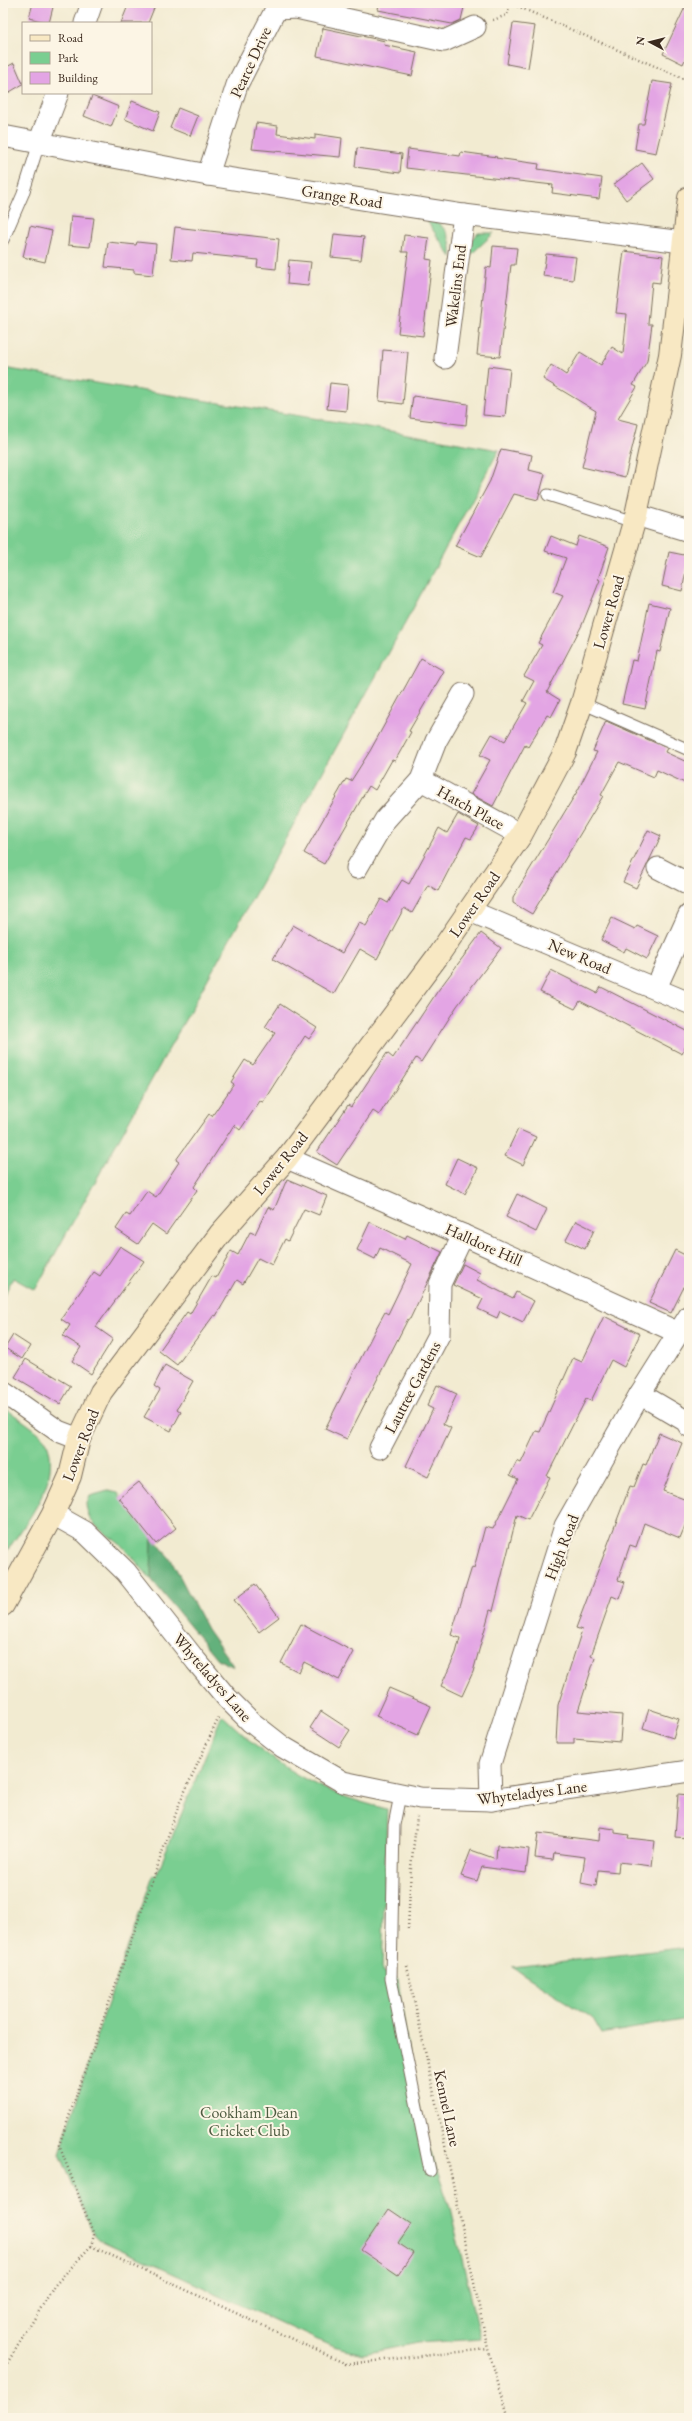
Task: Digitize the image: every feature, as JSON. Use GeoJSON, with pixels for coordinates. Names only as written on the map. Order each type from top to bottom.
{"type":"FeatureCollection","features":[{"type":"Feature","properties":{"kind":"street"},"geometry":{"type":"LineString","coordinates":[[84,22],[92,3]]}},
{"type":"Feature","properties":{"kind":"street","name":"Pearce Drive"},"geometry":{"type":"LineString","coordinates":[[208,175],[237,85],[276,10],[296,8],[444,41],[475,27]]}},
{"type":"Feature","properties":{"kind":"street"},"geometry":{"type":"LineString","coordinates":[[39,143],[58,94]]}},
{"type":"Feature","properties":{"kind":"street","name":"Grange Road"},"geometry":{"type":"LineString","coordinates":[[4,139],[39,143],[208,175],[464,215],[683,242]]}},
{"type":"Feature","properties":{"kind":"street","name":"Lower Road"},"geometry":{"type":"LineString","coordinates":[[3,1605],[52,1514],[70,1476],[80,1439],[101,1392],[220,1234],[287,1158],[470,911],[521,835],[565,752],[582,703],[635,518],[670,354],[689,198]]}},
{"type":"Feature","properties":{"kind":"street","name":"Wakelins End"},"geometry":{"type":"LineString","coordinates":[[445,358],[464,215]]}},
{"type":"Feature","properties":{"kind":"street"},"geometry":{"type":"LineString","coordinates":[[635,518],[689,531]]}},
{"type":"Feature","properties":{"kind":"street","name":"Hatch Place"},"geometry":{"type":"LineString","coordinates":[[357,868],[385,820],[421,780],[436,741],[463,694]]}},
{"type":"Feature","properties":{"kind":"street","name":"Hatch Place"},"geometry":{"type":"LineString","coordinates":[[421,780],[521,835]]}},
{"type":"Feature","properties":{"kind":"street"},"geometry":{"type":"LineString","coordinates":[[658,868],[689,884]]}},
{"type":"Feature","properties":{"kind":"street","name":"New Road"},"geometry":{"type":"LineString","coordinates":[[470,911],[689,1003]]}},
{"type":"Feature","properties":{"kind":"street"},"geometry":{"type":"LineString","coordinates":[[656,988],[689,915]]}},
{"type":"Feature","properties":{"kind":"street","name":"Halldore Hill"},"geometry":{"type":"LineString","coordinates":[[287,1158],[463,1235],[684,1325]]}},
{"type":"Feature","properties":{"kind":"street","name":"Lautree Gardens"},"geometry":{"type":"LineString","coordinates":[[380,1448],[439,1335],[440,1284],[463,1235]]}},
{"type":"Feature","properties":{"kind":"street","name":"High Road"},"geometry":{"type":"LineString","coordinates":[[491,1800],[490,1764],[565,1526],[640,1394],[684,1325]]}},
{"type":"Feature","properties":{"kind":"street"},"geometry":{"type":"LineString","coordinates":[[3,1392],[58,1431],[80,1439]]}},
{"type":"Feature","properties":{"kind":"street"},"geometry":{"type":"LineString","coordinates":[[640,1394],[686,1421],[689,1426]]}},
{"type":"Feature","properties":{"kind":"street","name":"Whyteladyes Lane"},"geometry":{"type":"LineString","coordinates":[[52,1514],[85,1532],[126,1572],[227,1698],[283,1747],[343,1782],[420,1798],[491,1800],[689,1771]]}},
{"type":"Feature","properties":{"kind":"lane"},"geometry":{"type":"LineString","coordinates":[[3,240],[23,194],[39,143]]}},
{"type":"Feature","properties":{"kind":"lane"},"geometry":{"type":"LineString","coordinates":[[548,495],[635,518]]}},
{"type":"Feature","properties":{"kind":"lane"},"geometry":{"type":"LineString","coordinates":[[582,703],[689,750]]}},
{"type":"Feature","properties":{"kind":"lane"},"geometry":{"type":"LineString","coordinates":[[400,1795],[394,1825],[391,1979],[430,2171]]}},
{"type":"Feature","properties":{"kind":"path"},"geometry":{"type":"LineString","coordinates":[[475,27],[507,15],[510,3],[689,82]]}},
{"type":"Feature","properties":{"kind":"path"},"geometry":{"type":"LineString","coordinates":[[3,2370],[55,2285],[91,2246],[94,2235],[59,2145],[180,1802],[227,1698]]}},
{"type":"Feature","properties":{"kind":"path"},"geometry":{"type":"LineString","coordinates":[[408,1935],[411,1867],[420,1798]]}},
{"type":"Feature","properties":{"kind":"path","name":"Kennel Lane"},"geometry":{"type":"LineString","coordinates":[[407,1958],[408,1973],[446,2158],[488,2349],[509,2418]]}},
{"type":"Feature","properties":{"kind":"path"},"geometry":{"type":"LineString","coordinates":[[91,2246],[346,2364],[488,2349]]}},
{"type":"Feature","properties":{"kind":"green space"},"geometry":{"type":"Polygon","coordinates":[[[427,221],[436,221],[447,233],[451,246],[451,257],[427,221]]]}},
{"type":"Feature","properties":{"kind":"green space"},"geometry":{"type":"Polygon","coordinates":[[[478,233],[494,233],[465,260],[466,248],[478,233]]]}},
{"type":"Feature","properties":{"kind":"green space"},"geometry":{"type":"Polygon","coordinates":[[[3,368],[356,425],[499,450],[396,640],[35,1290],[13,1278],[3,1297],[3,368]]]}},
{"type":"Feature","properties":{"kind":"green space"},"geometry":{"type":"Polygon","coordinates":[[[3,1410],[8,1410],[44,1438],[50,1456],[50,1471],[46,1487],[39,1502],[3,1557],[3,1410]]]}},
{"type":"Feature","properties":{"kind":"green space"},"geometry":{"type":"Polygon","coordinates":[[[108,1491],[118,1493],[152,1536],[151,1579],[124,1548],[100,1530],[91,1520],[86,1505],[90,1496],[108,1491]]]}},
{"type":"Feature","properties":{"kind":"green space"},"geometry":{"type":"Polygon","coordinates":[[[152,1536],[172,1561],[207,1629],[234,1667],[217,1659],[151,1579],[152,1536]]]}},
{"type":"Feature","properties":{"kind":"green space","name":"Cookham Dean Cricket Club"},"geometry":{"type":"Polygon","coordinates":[[[222,1715],[261,1749],[297,1775],[338,1794],[387,1809],[382,1971],[398,1979],[408,2051],[427,2142],[450,2208],[481,2339],[418,2343],[363,2354],[333,2347],[98,2239],[94,2235],[60,2154],[96,2037],[153,1875],[156,1876],[222,1715]]]}},
{"type":"Feature","properties":{"kind":"green space"},"geometry":{"type":"Polygon","coordinates":[[[689,1947],[689,2019],[601,2034],[591,2017],[512,1967],[689,1947]]]}},
{"type":"Feature","properties":{"kind":"building"},"geometry":{"type":"Polygon","coordinates":[[[33,3],[54,3],[49,22],[29,18],[33,3]]]}},
{"type":"Feature","properties":{"kind":"building"},"geometry":{"type":"Polygon","coordinates":[[[129,3],[156,3],[148,22],[121,22],[129,3]]]}},
{"type":"Feature","properties":{"kind":"building"},"geometry":{"type":"Polygon","coordinates":[[[379,3],[465,3],[461,20],[452,24],[378,10],[379,3]]]}},
{"type":"Feature","properties":{"kind":"building"},"geometry":{"type":"Polygon","coordinates":[[[687,3],[689,51],[683,64],[663,54],[687,3]]]}},
{"type":"Feature","properties":{"kind":"building"},"geometry":{"type":"Polygon","coordinates":[[[513,23],[535,26],[528,68],[507,64],[513,23]]]}},
{"type":"Feature","properties":{"kind":"building"},"geometry":{"type":"Polygon","coordinates":[[[323,28],[385,41],[384,45],[417,52],[412,76],[317,56],[323,28]]]}},
{"type":"Feature","properties":{"kind":"building"},"geometry":{"type":"Polygon","coordinates":[[[14,63],[22,85],[3,96],[3,69],[14,63]]]}},
{"type":"Feature","properties":{"kind":"building"},"geometry":{"type":"Polygon","coordinates":[[[652,81],[672,84],[656,153],[635,149],[639,124],[644,124],[652,81]]]}},
{"type":"Feature","properties":{"kind":"building"},"geometry":{"type":"Polygon","coordinates":[[[92,96],[119,107],[111,127],[84,116],[92,96]]]}},
{"type":"Feature","properties":{"kind":"building"},"geometry":{"type":"Polygon","coordinates":[[[132,101],[160,112],[153,131],[125,119],[132,101]]]}},
{"type":"Feature","properties":{"kind":"building"},"geometry":{"type":"Polygon","coordinates":[[[178,108],[198,116],[190,136],[170,128],[178,108]]]}},
{"type":"Feature","properties":{"kind":"building"},"geometry":{"type":"Polygon","coordinates":[[[256,123],[278,126],[277,134],[315,139],[315,134],[342,138],[340,157],[252,149],[256,123]]]}},
{"type":"Feature","properties":{"kind":"building"},"geometry":{"type":"Polygon","coordinates":[[[357,148],[402,154],[400,173],[355,167],[357,148]]]}},
{"type":"Feature","properties":{"kind":"building"},"geometry":{"type":"Polygon","coordinates":[[[408,149],[460,156],[461,152],[497,157],[496,158],[539,164],[538,169],[602,178],[599,199],[552,193],[553,185],[406,168],[408,149]]]}},
{"type":"Feature","properties":{"kind":"building"},"geometry":{"type":"Polygon","coordinates":[[[642,163],[654,179],[626,200],[614,184],[642,163]]]}},
{"type":"Feature","properties":{"kind":"building"},"geometry":{"type":"Polygon","coordinates":[[[71,216],[94,218],[90,247],[68,245],[71,216]]]}},
{"type":"Feature","properties":{"kind":"building"},"geometry":{"type":"Polygon","coordinates":[[[30,226],[52,231],[45,262],[23,257],[30,226]]]}},
{"type":"Feature","properties":{"kind":"building"},"geometry":{"type":"Polygon","coordinates":[[[175,227],[279,239],[276,269],[257,267],[258,260],[193,253],[192,261],[171,259],[175,227]]]}},
{"type":"Feature","properties":{"kind":"building"},"geometry":{"type":"Polygon","coordinates":[[[334,234],[364,237],[361,260],[331,257],[334,234]]]}},
{"type":"Feature","properties":{"kind":"building"},"geometry":{"type":"Polygon","coordinates":[[[404,235],[429,238],[426,259],[432,260],[423,336],[398,333],[408,252],[402,252],[404,235]]]}},
{"type":"Feature","properties":{"kind":"building"},"geometry":{"type":"Polygon","coordinates":[[[108,242],[136,245],[137,242],[156,244],[153,275],[134,273],[134,270],[105,267],[108,242]]]}},
{"type":"Feature","properties":{"kind":"building"},"geometry":{"type":"Polygon","coordinates":[[[493,246],[517,248],[515,265],[511,265],[500,357],[477,355],[486,267],[491,268],[493,246]]]}},
{"type":"Feature","properties":{"kind":"building"},"geometry":{"type":"Polygon","coordinates":[[[624,251],[663,256],[660,283],[652,282],[648,324],[652,324],[647,361],[633,385],[637,387],[618,419],[638,424],[625,477],[582,467],[596,411],[543,379],[551,365],[566,375],[580,352],[601,365],[612,347],[623,354],[627,314],[616,313],[624,251]]]}},
{"type":"Feature","properties":{"kind":"building"},"geometry":{"type":"Polygon","coordinates":[[[546,254],[576,257],[573,280],[543,276],[546,254]]]}},
{"type":"Feature","properties":{"kind":"building"},"geometry":{"type":"Polygon","coordinates":[[[289,260],[311,262],[308,286],[287,284],[289,260]]]}},
{"type":"Feature","properties":{"kind":"building"},"geometry":{"type":"Polygon","coordinates":[[[383,350],[408,352],[403,404],[379,401],[383,350]]]}},
{"type":"Feature","properties":{"kind":"building"},"geometry":{"type":"Polygon","coordinates":[[[488,366],[510,369],[505,417],[483,415],[488,366]]]}},
{"type":"Feature","properties":{"kind":"building"},"geometry":{"type":"Polygon","coordinates":[[[330,383],[348,385],[346,411],[327,409],[330,383]]]}},
{"type":"Feature","properties":{"kind":"building"},"geometry":{"type":"Polygon","coordinates":[[[413,396],[468,404],[466,425],[410,418],[413,396]]]}},
{"type":"Feature","properties":{"kind":"building"},"geometry":{"type":"Polygon","coordinates":[[[501,449],[532,455],[529,470],[545,474],[538,500],[514,494],[481,557],[455,546],[490,481],[501,449]]]}},
{"type":"Feature","properties":{"kind":"building"},"geometry":{"type":"Polygon","coordinates":[[[551,536],[576,546],[579,536],[609,547],[598,579],[600,580],[582,625],[547,692],[560,700],[551,717],[547,715],[528,747],[525,745],[493,806],[471,794],[490,760],[480,755],[492,734],[505,741],[527,703],[523,701],[534,681],[524,676],[542,645],[538,643],[563,596],[553,592],[566,558],[545,551],[551,536]]]}},
{"type":"Feature","properties":{"kind":"building"},"geometry":{"type":"Polygon","coordinates":[[[669,552],[689,556],[682,591],[662,586],[669,552]]]}},
{"type":"Feature","properties":{"kind":"building"},"geometry":{"type":"Polygon","coordinates":[[[649,603],[670,608],[660,652],[657,651],[645,709],[622,704],[632,660],[637,661],[649,603]]]}},
{"type":"Feature","properties":{"kind":"building"},"geometry":{"type":"Polygon","coordinates":[[[421,658],[444,671],[409,731],[411,732],[395,761],[392,760],[375,790],[369,786],[324,864],[304,853],[346,779],[351,781],[370,751],[421,658]]]}},
{"type":"Feature","properties":{"kind":"building"},"geometry":{"type":"Polygon","coordinates":[[[606,721],[667,748],[665,752],[689,763],[689,785],[657,770],[654,777],[619,762],[601,795],[603,796],[532,914],[513,903],[513,897],[578,790],[597,752],[593,751],[606,721]]]}},
{"type":"Feature","properties":{"kind":"building"},"geometry":{"type":"Polygon","coordinates":[[[458,814],[479,826],[471,839],[466,837],[438,891],[428,885],[412,913],[404,908],[377,959],[360,949],[334,994],[273,959],[293,925],[342,953],[359,923],[366,926],[381,899],[388,903],[402,880],[409,884],[439,828],[447,833],[458,814]]]}},
{"type":"Feature","properties":{"kind":"building"},"geometry":{"type":"Polygon","coordinates":[[[648,830],[661,836],[636,888],[623,882],[648,830]]]}},
{"type":"Feature","properties":{"kind":"building"},"geometry":{"type":"Polygon","coordinates":[[[612,918],[635,929],[637,926],[658,936],[647,959],[626,948],[624,952],[601,940],[612,918]]]}},
{"type":"Feature","properties":{"kind":"building"},"geometry":{"type":"Polygon","coordinates":[[[481,933],[501,948],[457,1006],[421,1062],[416,1058],[379,1115],[373,1111],[337,1165],[317,1152],[348,1105],[351,1107],[387,1053],[393,1058],[437,992],[481,933]]]}},
{"type":"Feature","properties":{"kind":"building"},"geometry":{"type":"Polygon","coordinates":[[[551,970],[597,993],[601,987],[689,1032],[689,1039],[682,1054],[580,1001],[575,1009],[540,992],[551,970]]]}},
{"type":"Feature","properties":{"kind":"building"},"geometry":{"type":"Polygon","coordinates":[[[280,1004],[317,1028],[309,1039],[305,1036],[263,1102],[260,1101],[240,1130],[234,1125],[194,1187],[197,1190],[166,1234],[152,1224],[138,1244],[116,1229],[126,1214],[130,1216],[147,1191],[156,1197],[179,1162],[176,1160],[209,1114],[212,1116],[234,1084],[231,1082],[245,1060],[253,1065],[275,1033],[265,1027],[280,1004]]]}},
{"type":"Feature","properties":{"kind":"building"},"geometry":{"type":"Polygon","coordinates":[[[518,1129],[536,1137],[523,1165],[505,1156],[518,1129]]]}},
{"type":"Feature","properties":{"kind":"building"},"geometry":{"type":"Polygon","coordinates":[[[457,1158],[478,1168],[465,1194],[445,1184],[457,1158]]]}},
{"type":"Feature","properties":{"kind":"building"},"geometry":{"type":"Polygon","coordinates":[[[287,1179],[327,1196],[319,1215],[304,1209],[288,1241],[285,1239],[272,1265],[258,1258],[243,1284],[237,1280],[216,1316],[214,1315],[177,1365],[159,1351],[187,1312],[190,1314],[212,1276],[216,1278],[231,1251],[238,1255],[250,1232],[255,1234],[268,1207],[274,1210],[287,1179]]]}},
{"type":"Feature","properties":{"kind":"building"},"geometry":{"type":"Polygon","coordinates":[[[517,1194],[547,1209],[536,1232],[506,1217],[517,1194]]]}},
{"type":"Feature","properties":{"kind":"building"},"geometry":{"type":"Polygon","coordinates":[[[576,1221],[594,1230],[585,1249],[566,1240],[576,1221]]]}},
{"type":"Feature","properties":{"kind":"building"},"geometry":{"type":"Polygon","coordinates":[[[370,1222],[405,1239],[407,1235],[442,1252],[410,1319],[408,1319],[347,1439],[325,1429],[374,1332],[385,1312],[388,1314],[412,1264],[380,1248],[375,1259],[357,1250],[370,1222]]]}},
{"type":"Feature","properties":{"kind":"building"},"geometry":{"type":"Polygon","coordinates":[[[120,1246],[144,1261],[96,1327],[113,1339],[91,1374],[72,1361],[81,1347],[63,1336],[70,1325],[61,1319],[94,1272],[100,1276],[120,1246]]]}},
{"type":"Feature","properties":{"kind":"building"},"geometry":{"type":"Polygon","coordinates":[[[675,1250],[689,1257],[689,1277],[671,1313],[649,1303],[675,1250]]]}},
{"type":"Feature","properties":{"kind":"building"},"geometry":{"type":"Polygon","coordinates":[[[463,1264],[480,1273],[477,1280],[513,1298],[516,1292],[534,1301],[523,1322],[500,1311],[497,1318],[478,1309],[483,1299],[453,1285],[463,1264]]]}},
{"type":"Feature","properties":{"kind":"building"},"geometry":{"type":"Polygon","coordinates":[[[604,1316],[640,1334],[624,1367],[611,1360],[591,1401],[586,1399],[547,1476],[550,1477],[528,1520],[517,1515],[493,1611],[490,1610],[473,1672],[462,1696],[441,1686],[456,1653],[460,1638],[451,1635],[472,1567],[474,1568],[485,1527],[493,1529],[518,1479],[510,1475],[517,1461],[521,1463],[536,1431],[540,1432],[573,1358],[582,1362],[604,1316]]]}},
{"type":"Feature","properties":{"kind":"building"},"geometry":{"type":"Polygon","coordinates":[[[13,1335],[30,1346],[22,1359],[5,1348],[13,1335]]]}},
{"type":"Feature","properties":{"kind":"building"},"geometry":{"type":"Polygon","coordinates":[[[26,1359],[71,1386],[60,1404],[15,1377],[26,1359]]]}},
{"type":"Feature","properties":{"kind":"building"},"geometry":{"type":"Polygon","coordinates":[[[165,1365],[193,1381],[177,1409],[181,1412],[171,1431],[144,1417],[160,1390],[154,1386],[165,1365]]]}},
{"type":"Feature","properties":{"kind":"building"},"geometry":{"type":"Polygon","coordinates":[[[437,1385],[457,1394],[443,1424],[451,1428],[428,1477],[406,1466],[433,1409],[427,1406],[437,1385]]]}},
{"type":"Feature","properties":{"kind":"building"},"geometry":{"type":"Polygon","coordinates":[[[659,1433],[682,1443],[663,1491],[689,1501],[689,1516],[680,1538],[644,1523],[636,1547],[630,1545],[618,1580],[625,1582],[619,1599],[612,1596],[591,1656],[595,1658],[578,1711],[622,1715],[620,1742],[574,1738],[574,1743],[556,1743],[558,1705],[582,1630],[576,1628],[630,1486],[634,1487],[643,1464],[646,1465],[659,1433]]]}},
{"type":"Feature","properties":{"kind":"building"},"geometry":{"type":"Polygon","coordinates":[[[139,1482],[176,1528],[156,1544],[119,1498],[139,1482]]]}},
{"type":"Feature","properties":{"kind":"building"},"geometry":{"type":"Polygon","coordinates":[[[255,1584],[279,1617],[259,1632],[234,1600],[255,1584]]]}},
{"type":"Feature","properties":{"kind":"building"},"geometry":{"type":"Polygon","coordinates":[[[301,1624],[354,1652],[339,1680],[304,1662],[299,1672],[281,1663],[301,1624]]]}},
{"type":"Feature","properties":{"kind":"building"},"geometry":{"type":"Polygon","coordinates":[[[389,1688],[431,1706],[418,1735],[376,1716],[389,1688]]]}},
{"type":"Feature","properties":{"kind":"building"},"geometry":{"type":"Polygon","coordinates":[[[649,1709],[679,1719],[673,1738],[643,1728],[649,1709]]]}},
{"type":"Feature","properties":{"kind":"building"},"geometry":{"type":"Polygon","coordinates":[[[321,1711],[350,1730],[339,1747],[310,1728],[321,1711]]]}},
{"type":"Feature","properties":{"kind":"building"},"geometry":{"type":"Polygon","coordinates":[[[678,1794],[689,1795],[689,1838],[675,1837],[678,1794]]]}},
{"type":"Feature","properties":{"kind":"building"},"geometry":{"type":"Polygon","coordinates":[[[600,1827],[615,1829],[615,1833],[629,1835],[628,1838],[655,1841],[652,1866],[619,1862],[618,1872],[598,1870],[596,1886],[581,1883],[585,1857],[554,1853],[553,1860],[535,1858],[538,1833],[599,1841],[600,1827]]]}},
{"type":"Feature","properties":{"kind":"building"},"geometry":{"type":"Polygon","coordinates":[[[497,1845],[529,1849],[526,1873],[482,1867],[477,1881],[461,1876],[471,1850],[496,1859],[497,1845]]]}},
{"type":"Feature","properties":{"kind":"building"},"geometry":{"type":"Polygon","coordinates":[[[389,2209],[411,2224],[398,2243],[413,2253],[398,2275],[361,2250],[389,2209]]]}}]}
